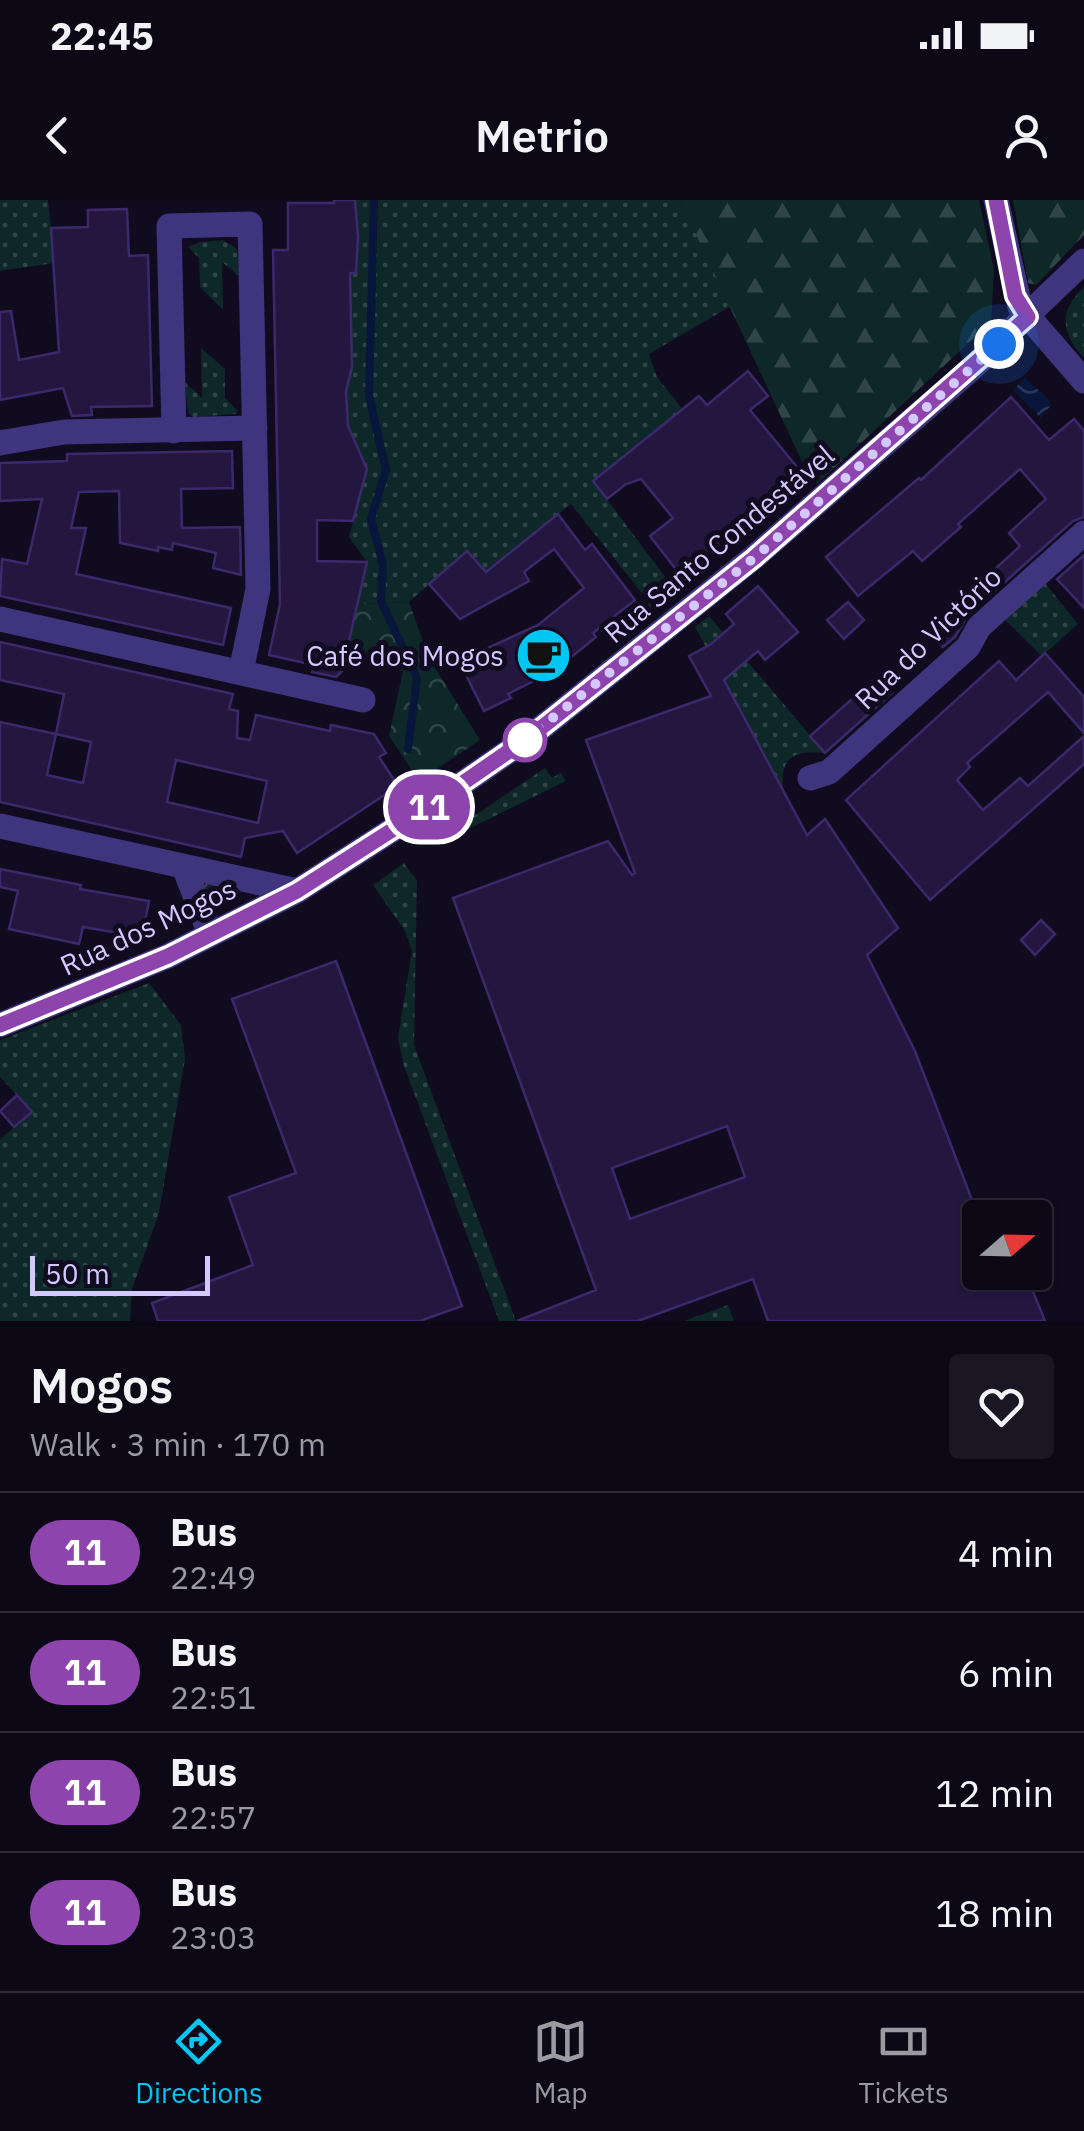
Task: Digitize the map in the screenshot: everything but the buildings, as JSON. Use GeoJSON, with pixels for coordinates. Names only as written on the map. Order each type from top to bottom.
{"type":"FeatureCollection","features":[{"type":"Feature","properties":{"kind":"street"},"geometry":{"type":"LineString","coordinates":[[996,200],[1015,296],[1028,317],[1084,381]]}},
{"type":"Feature","properties":{"kind":"street"},"geometry":{"type":"LineString","coordinates":[[174,431],[169,226],[250,224],[258,589],[241,672]]}},
{"type":"Feature","properties":{"kind":"street","name":"Rua Santo Condestável"},"geometry":{"type":"LineString","coordinates":[[308,884],[531,736],[754,558],[1028,317],[1084,262]]}},
{"type":"Feature","properties":{"kind":"street"},"geometry":{"type":"LineString","coordinates":[[0,443],[64,432],[254,428]]}},
{"type":"Feature","properties":{"kind":"street","name":"Rua do Victório"},"geometry":{"type":"LineString","coordinates":[[810,778],[825,774],[968,648],[979,628],[1084,533]]}},
{"type":"Feature","properties":{"kind":"street"},"geometry":{"type":"LineString","coordinates":[[0,619],[363,700]]}},
{"type":"Feature","properties":{"kind":"street"},"geometry":{"type":"LineString","coordinates":[[0,826],[184,867],[308,884]]}},
{"type":"Feature","properties":{"kind":"street"},"geometry":{"type":"LineString","coordinates":[[184,867],[210,934]]}},
{"type":"Feature","properties":{"kind":"street","name":"Rua dos Mogos"},"geometry":{"type":"LineString","coordinates":[[0,1025],[168,956],[308,884]]}},
{"type":"Feature","properties":{"kind":"green space"},"geometry":{"type":"Polygon","coordinates":[[[0,200],[48,200],[54,263],[0,271],[0,200]]]}},
{"type":"Feature","properties":{"kind":"green space"},"geometry":{"type":"Polygon","coordinates":[[[355,200],[680,200],[731,306],[649,354],[657,377],[683,410],[593,481],[666,578],[691,582],[647,616],[648,601],[571,504],[486,572],[467,551],[409,602],[358,604],[367,562],[349,537],[367,470],[348,426],[346,391],[352,367],[350,273],[357,272],[355,200]]]}},
{"type":"Feature","properties":{"kind":"green space"},"geometry":{"type":"Polygon","coordinates":[[[680,200],[979,200],[994,270],[991,322],[817,484],[804,466],[680,200]]]}},
{"type":"Feature","properties":{"kind":"green space"},"geometry":{"type":"Polygon","coordinates":[[[1013,200],[1084,200],[1084,235],[1036,285],[1028,283],[1013,200]]]}},
{"type":"Feature","properties":{"kind":"green space"},"geometry":{"type":"Polygon","coordinates":[[[223,240],[237,249],[239,276],[222,262],[223,310],[200,287],[199,258],[188,247],[223,240]]]}},
{"type":"Feature","properties":{"kind":"green space"},"geometry":{"type":"Polygon","coordinates":[[[1084,287],[1084,358],[1067,331],[1066,322],[1070,305],[1084,287]]]}},
{"type":"Feature","properties":{"kind":"green space"},"geometry":{"type":"Polygon","coordinates":[[[201,348],[225,369],[225,398],[238,411],[235,414],[193,417],[188,413],[185,382],[202,398],[201,348]]]}},
{"type":"Feature","properties":{"kind":"green space"},"geometry":{"type":"Polygon","coordinates":[[[1044,582],[1078,624],[1042,656],[1003,618],[1044,582]]]}},
{"type":"Feature","properties":{"kind":"green space"},"geometry":{"type":"Polygon","coordinates":[[[409,602],[429,658],[480,740],[419,781],[389,736],[403,671],[345,659],[358,604],[409,602]]]}},
{"type":"Feature","properties":{"kind":"green space"},"geometry":{"type":"Polygon","coordinates":[[[709,616],[825,753],[792,757],[784,768],[783,788],[695,627],[709,616]]]}},
{"type":"Feature","properties":{"kind":"green space"},"geometry":{"type":"Polygon","coordinates":[[[545,768],[552,778],[561,773],[566,781],[452,837],[449,833],[545,768]]]}},
{"type":"Feature","properties":{"kind":"green space"},"geometry":{"type":"Polygon","coordinates":[[[404,863],[417,881],[414,1045],[516,1321],[499,1321],[404,1066],[398,1038],[412,951],[405,931],[373,885],[404,863]]]}},
{"type":"Feature","properties":{"kind":"green space"},"geometry":{"type":"Polygon","coordinates":[[[204,885],[241,893],[214,908],[204,885]]]}},
{"type":"Feature","properties":{"kind":"green space"},"geometry":{"type":"Polygon","coordinates":[[[149,983],[181,1025],[185,1059],[159,1213],[132,1289],[130,1321],[0,1321],[0,1139],[32,1112],[0,1077],[0,1040],[149,983]]]}},
{"type":"Feature","properties":{"kind":"green space"},"geometry":{"type":"Polygon","coordinates":[[[728,1305],[734,1321],[684,1321],[728,1305]]]}},
{"type":"Feature","properties":{"kind":"water"},"geometry":{"type":"Polygon","coordinates":[[[1025,378],[1051,405],[1041,418],[1013,390],[1025,378]]]}},
{"type":"Feature","properties":{"kind":"waterway"},"geometry":{"type":"LineString","coordinates":[[374,200],[369,396],[386,470],[371,519],[383,565],[381,601],[417,678],[408,749]]}},
{"type":"Feature","properties":{"kind":"bus line","name":"11"},"geometry":{"type":"LineString","coordinates":[[0,1025],[168,956],[297,891],[531,736],[754,558],[1028,317],[1015,296],[996,200]]}},
{"type":"Feature","properties":{"kind":"place","name":"Café dos Mogos"},"geometry":{"type":"Point","coordinates":[543,656]}},
{"type":"Feature","properties":{"kind":"route"},"geometry":{"type":"LineString","coordinates":[[525,740],[754,558],[999,344]]}}]}
